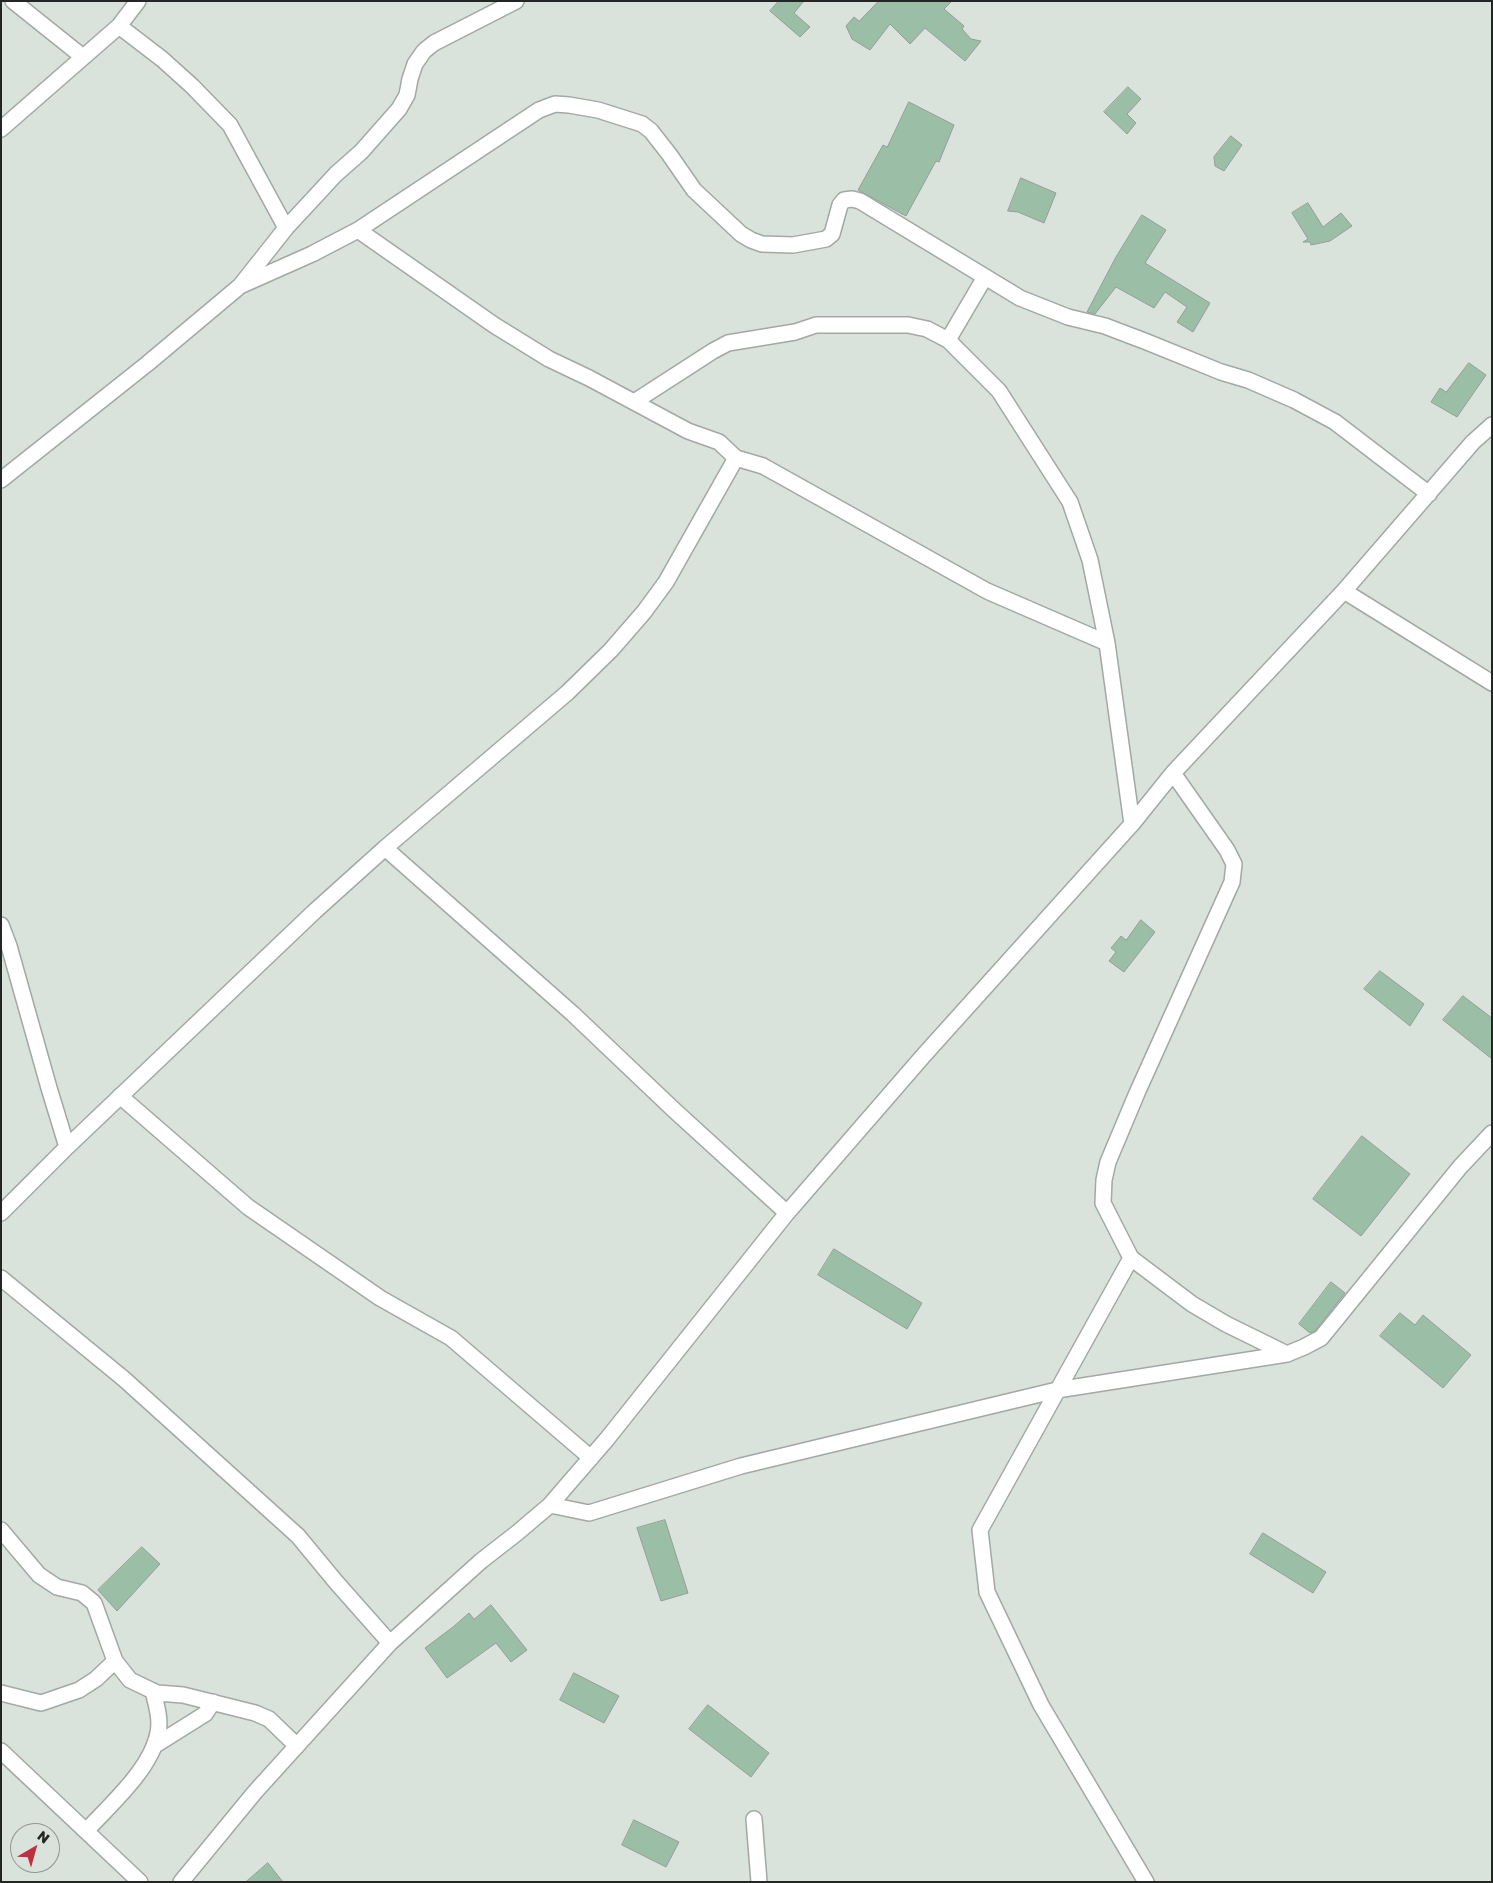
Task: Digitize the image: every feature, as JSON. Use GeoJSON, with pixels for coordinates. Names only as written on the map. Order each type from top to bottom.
{"type":"FeatureCollection","features":[{"type":"Feature","properties":{"kind":"street"},"geometry":{"type":"LineString","coordinates":[[13,1],[83,56]]}},
{"type":"Feature","properties":{"kind":"street"},"geometry":{"type":"LineString","coordinates":[[1,129],[119,26],[138,1]]}},
{"type":"Feature","properties":{"kind":"street"},"geometry":{"type":"LineString","coordinates":[[1,480],[147,364],[240,286],[286,228],[336,174],[361,152],[399,109],[407,95],[415,64],[424,51],[434,43],[516,1]]}},
{"type":"Feature","properties":{"kind":"street"},"geometry":{"type":"LineString","coordinates":[[119,26],[174,70],[230,125],[286,228]]}},
{"type":"Feature","properties":{"kind":"street"},"geometry":{"type":"LineString","coordinates":[[240,286],[312,254],[358,230],[539,110],[555,104],[569,104],[598,110],[642,124],[651,131],[694,190],[741,234],[750,240],[762,244],[793,245],[826,239],[833,231],[840,205],[844,200],[852,198],[860,201],[1020,298],[1148,342],[1221,372],[1248,380],[1294,400],[1335,422],[1429,494]]}},
{"type":"Feature","properties":{"kind":"street"},"geometry":{"type":"LineString","coordinates":[[358,230],[518,340],[550,359],[688,431],[720,442],[736,458],[763,466],[987,592],[1107,643]]}},
{"type":"Feature","properties":{"kind":"street"},"geometry":{"type":"LineString","coordinates":[[948,340],[985,277]]}},
{"type":"Feature","properties":{"kind":"street"},"geometry":{"type":"LineString","coordinates":[[634,402],[713,351],[728,344],[795,332],[816,325],[908,324],[927,329],[948,340],[999,391],[1070,502],[1090,560],[1107,643],[1132,824]]}},
{"type":"Feature","properties":{"kind":"street"},"geometry":{"type":"LineString","coordinates":[[180,1882],[255,1792],[390,1642],[481,1561],[550,1505],[591,1458],[787,1213],[989,980],[1132,824],[1173,772],[1344,591],[1473,442],[1492,425]]}},
{"type":"Feature","properties":{"kind":"street"},"geometry":{"type":"LineString","coordinates":[[1,1213],[120,1096],[315,911],[385,848],[567,693],[611,650],[644,612],[666,582],[736,458]]}},
{"type":"Feature","properties":{"kind":"street"},"geometry":{"type":"LineString","coordinates":[[1344,591],[1492,683]]}},
{"type":"Feature","properties":{"kind":"street"},"geometry":{"type":"LineString","coordinates":[[1173,772],[1227,850],[1234,864],[1232,882],[1108,1162],[1104,1180],[1103,1204],[1131,1258],[1192,1304],[1226,1324],[1287,1354]]}},
{"type":"Feature","properties":{"kind":"street"},"geometry":{"type":"LineString","coordinates":[[385,848],[573,1014],[674,1110],[787,1213]]}},
{"type":"Feature","properties":{"kind":"street"},"geometry":{"type":"LineString","coordinates":[[1,925],[9,946],[67,1147]]}},
{"type":"Feature","properties":{"kind":"street"},"geometry":{"type":"LineString","coordinates":[[120,1096],[248,1207],[380,1298],[450,1338],[591,1458]]}},
{"type":"Feature","properties":{"kind":"street"},"geometry":{"type":"LineString","coordinates":[[550,1505],[589,1513],[741,1466],[1057,1390],[1287,1354],[1321,1338],[1460,1167],[1492,1133]]}},
{"type":"Feature","properties":{"kind":"street"},"geometry":{"type":"LineString","coordinates":[[1131,1258],[980,1530],[987,1592],[1041,1705],[1146,1882]]}},
{"type":"Feature","properties":{"kind":"street"},"geometry":{"type":"LineString","coordinates":[[1,1278],[124,1379],[298,1536],[390,1642]]}},
{"type":"Feature","properties":{"kind":"street"},"geometry":{"type":"LineString","coordinates":[[1,1530],[39,1575],[57,1587],[82,1593],[94,1603],[115,1662],[130,1680],[153,1691],[213,1702],[255,1713],[269,1719],[296,1746]]}},
{"type":"Feature","properties":{"kind":"street"},"geometry":{"type":"LineString","coordinates":[[1,1693],[41,1703],[78,1690],[96,1679],[115,1662]]}},
{"type":"Feature","properties":{"kind":"street"},"geometry":{"type":"LineString","coordinates":[[86,1831],[151,1756],[158,1732],[159,1715],[153,1691]]}},
{"type":"Feature","properties":{"kind":"street"},"geometry":{"type":"LineString","coordinates":[[154,1746],[205,1714],[213,1702]]}},
{"type":"Feature","properties":{"kind":"street"},"geometry":{"type":"LineString","coordinates":[[1,1751],[140,1882]]}},
{"type":"Feature","properties":{"kind":"street"},"geometry":{"type":"LineString","coordinates":[[754,1818],[759,1882]]}},
{"type":"Feature","properties":{"kind":"building"},"geometry":{"type":"Polygon","coordinates":[[[779,1],[804,1],[794,13],[810,27],[800,37],[770,11],[779,1]]]}},
{"type":"Feature","properties":{"kind":"building"},"geometry":{"type":"Polygon","coordinates":[[[879,1],[952,1],[944,9],[964,26],[962,29],[971,39],[981,41],[965,61],[925,28],[910,44],[890,24],[870,50],[852,39],[846,26],[854,17],[859,21],[879,1]]]}},
{"type":"Feature","properties":{"kind":"building"},"geometry":{"type":"Polygon","coordinates":[[[1128,87],[1141,99],[1127,114],[1136,123],[1127,134],[1104,112],[1128,87]]]}},
{"type":"Feature","properties":{"kind":"building"},"geometry":{"type":"Polygon","coordinates":[[[909,102],[954,125],[939,162],[936,161],[906,216],[858,190],[883,145],[887,147],[909,102]]]}},
{"type":"Feature","properties":{"kind":"building"},"geometry":{"type":"Polygon","coordinates":[[[1231,136],[1242,145],[1224,171],[1215,166],[1214,157],[1231,136]]]}},
{"type":"Feature","properties":{"kind":"building"},"geometry":{"type":"Polygon","coordinates":[[[1021,178],[1056,193],[1044,223],[1018,212],[1008,211],[1021,178]]]}},
{"type":"Feature","properties":{"kind":"building"},"geometry":{"type":"Polygon","coordinates":[[[1308,203],[1323,227],[1341,213],[1352,226],[1330,241],[1311,245],[1310,242],[1303,242],[1308,239],[1292,213],[1308,203]]]}},
{"type":"Feature","properties":{"kind":"building"},"geometry":{"type":"Polygon","coordinates":[[[1142,215],[1166,230],[1145,263],[1210,303],[1193,332],[1177,322],[1187,307],[1165,292],[1154,308],[1116,287],[1095,314],[1087,312],[1116,257],[1142,215]]]}},
{"type":"Feature","properties":{"kind":"building"},"geometry":{"type":"Polygon","coordinates":[[[1469,363],[1486,375],[1457,417],[1431,402],[1440,388],[1446,392],[1469,363]]]}},
{"type":"Feature","properties":{"kind":"building"},"geometry":{"type":"Polygon","coordinates":[[[1141,920],[1155,932],[1124,972],[1109,961],[1116,952],[1111,948],[1121,936],[1126,940],[1141,920]]]}},
{"type":"Feature","properties":{"kind":"building"},"geometry":{"type":"Polygon","coordinates":[[[1380,971],[1424,1004],[1410,1026],[1364,989],[1380,971]]]}},
{"type":"Feature","properties":{"kind":"building"},"geometry":{"type":"Polygon","coordinates":[[[1463,996],[1492,1018],[1492,1059],[1443,1020],[1463,996]]]}},
{"type":"Feature","properties":{"kind":"building"},"geometry":{"type":"Polygon","coordinates":[[[1362,1136],[1410,1174],[1361,1236],[1313,1199],[1362,1136]]]}},
{"type":"Feature","properties":{"kind":"building"},"geometry":{"type":"Polygon","coordinates":[[[834,1249],[922,1303],[907,1329],[818,1275],[834,1249]]]}},
{"type":"Feature","properties":{"kind":"building"},"geometry":{"type":"Polygon","coordinates":[[[1331,1282],[1345,1293],[1315,1331],[1310,1333],[1299,1324],[1331,1282]]]}},
{"type":"Feature","properties":{"kind":"building"},"geometry":{"type":"Polygon","coordinates":[[[1400,1313],[1415,1325],[1423,1315],[1471,1355],[1443,1388],[1380,1336],[1400,1313]]]}},
{"type":"Feature","properties":{"kind":"building"},"geometry":{"type":"Polygon","coordinates":[[[665,1520],[688,1593],[661,1601],[637,1528],[665,1520]]]}},
{"type":"Feature","properties":{"kind":"building"},"geometry":{"type":"Polygon","coordinates":[[[1263,1533],[1326,1572],[1313,1593],[1250,1554],[1263,1533]]]}},
{"type":"Feature","properties":{"kind":"building"},"geometry":{"type":"Polygon","coordinates":[[[142,1547],[160,1564],[117,1611],[98,1590],[142,1547]]]}},
{"type":"Feature","properties":{"kind":"building"},"geometry":{"type":"Polygon","coordinates":[[[491,1605],[527,1650],[511,1662],[496,1643],[447,1678],[425,1648],[469,1613],[474,1619],[491,1605]]]}},
{"type":"Feature","properties":{"kind":"building"},"geometry":{"type":"Polygon","coordinates":[[[574,1673],[619,1696],[604,1723],[560,1700],[574,1673]]]}},
{"type":"Feature","properties":{"kind":"building"},"geometry":{"type":"Polygon","coordinates":[[[708,1705],[769,1753],[751,1777],[689,1729],[708,1705]]]}},
{"type":"Feature","properties":{"kind":"building"},"geometry":{"type":"Polygon","coordinates":[[[634,1820],[679,1842],[666,1867],[622,1845],[634,1820]]]}},
{"type":"Feature","properties":{"kind":"building"},"geometry":{"type":"Polygon","coordinates":[[[268,1863],[283,1882],[246,1882],[268,1863]]]}}]}
